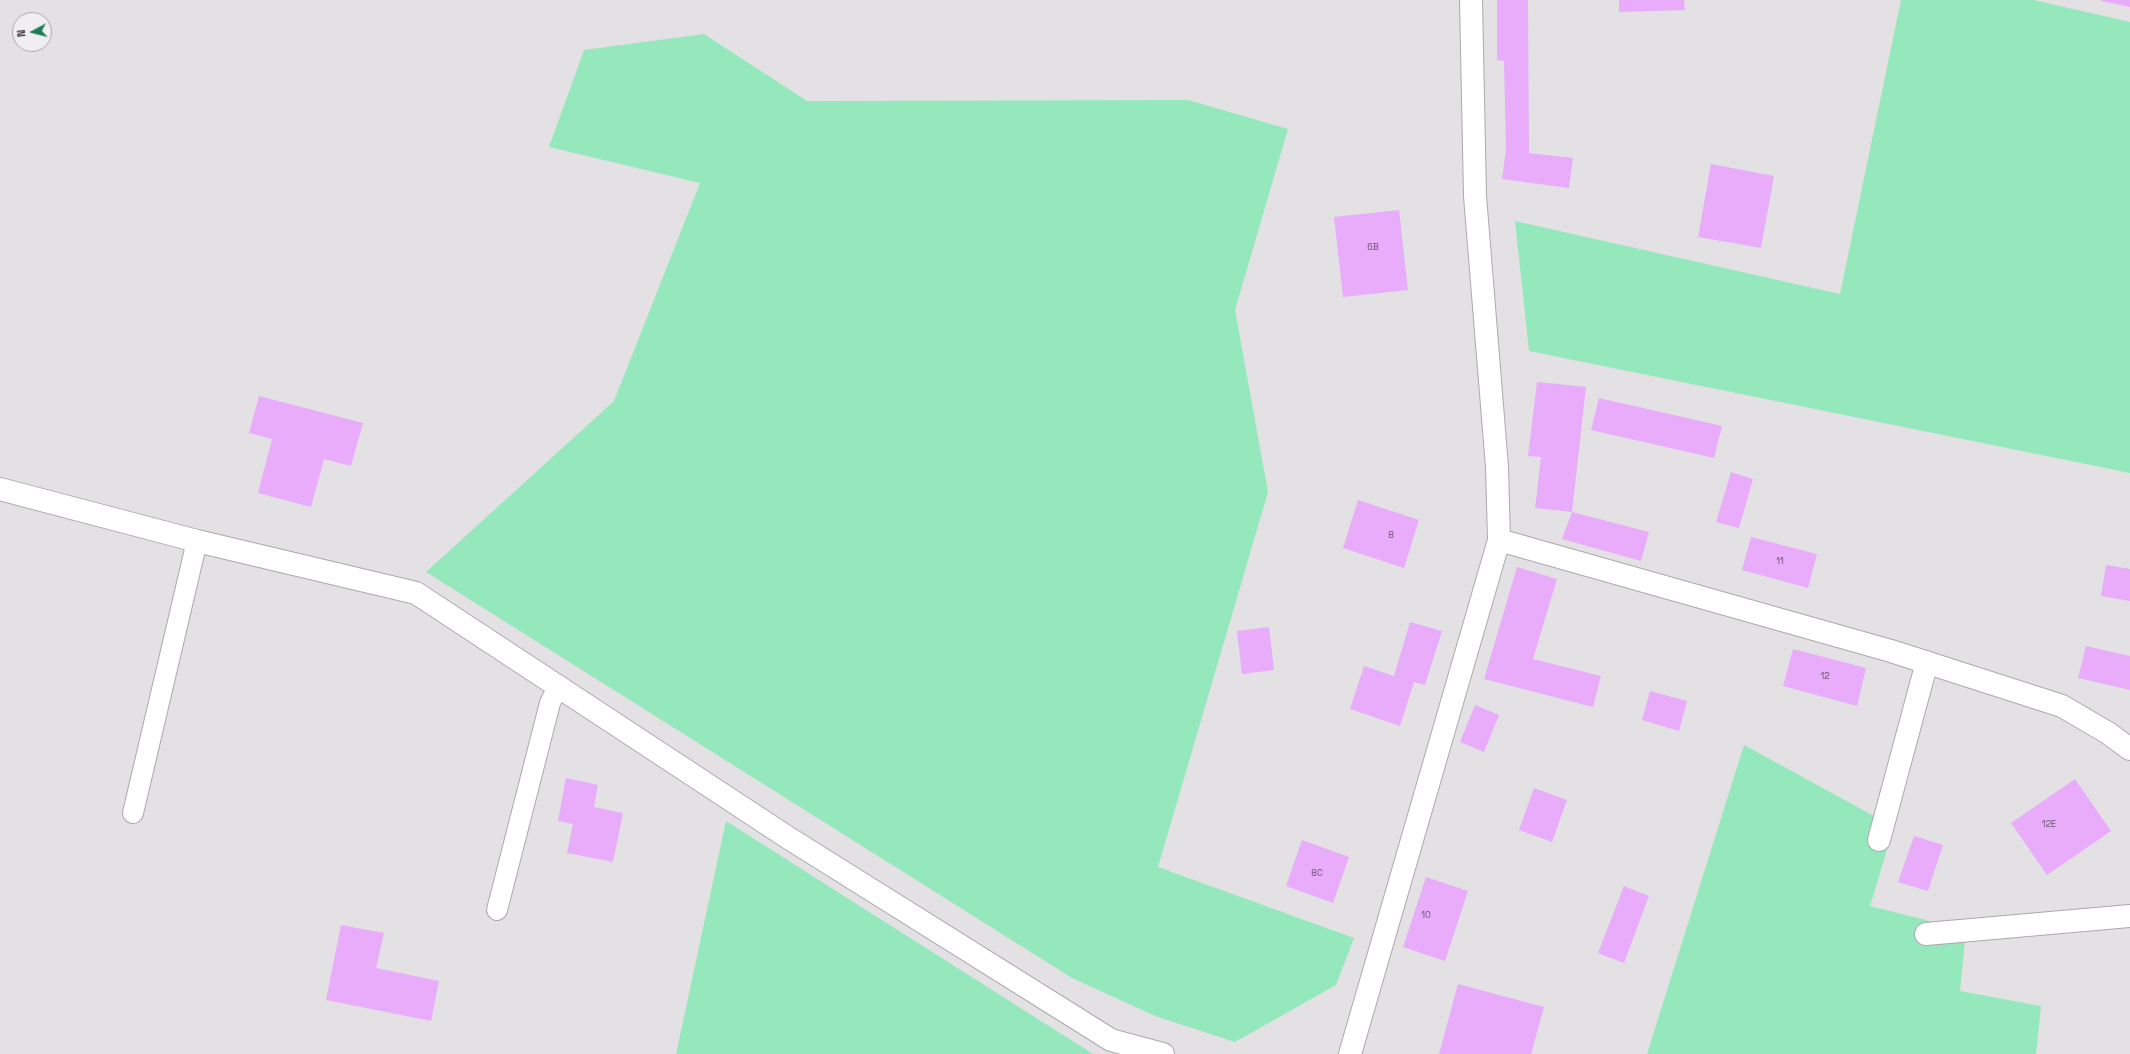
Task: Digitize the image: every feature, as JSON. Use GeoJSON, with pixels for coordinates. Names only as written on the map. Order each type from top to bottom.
{"type":"FeatureCollection","features":[{"type":"Feature","properties":{"kind":"street"},"geometry":{"type":"LineString","coordinates":[[1350,1054],[1498,540],[1497,467],[1475,196],[1471,0]]}},
{"type":"Feature","properties":{"kind":"street"},"geometry":{"type":"LineString","coordinates":[[0,489],[197,541],[416,593],[788,838],[1111,1040],[1163,1054]]}},
{"type":"Feature","properties":{"kind":"street"},"geometry":{"type":"LineString","coordinates":[[1498,540],[1927,662],[2062,706],[2108,733],[2130,749]]}},
{"type":"Feature","properties":{"kind":"street"},"geometry":{"type":"LineString","coordinates":[[1879,840],[1927,662]]}},
{"type":"Feature","properties":{"kind":"street"},"geometry":{"type":"LineString","coordinates":[[1926,934],[2130,916]]}},
{"type":"Feature","properties":{"kind":"lane"},"geometry":{"type":"LineString","coordinates":[[133,813],[197,541]]}},
{"type":"Feature","properties":{"kind":"lane"},"geometry":{"type":"LineString","coordinates":[[497,910],[550,703],[558,687]]}},
{"type":"Feature","properties":{"kind":"green space"},"geometry":{"type":"Polygon","coordinates":[[[1901,0],[2034,0],[2130,22],[2130,473],[1529,351],[1515,221],[1840,294],[1901,0]]]}},
{"type":"Feature","properties":{"kind":"green space"},"geometry":{"type":"Polygon","coordinates":[[[704,34],[807,101],[1188,100],[1288,129],[1235,310],[1268,492],[1158,867],[1354,938],[1336,985],[1235,1042],[1155,1016],[1072,978],[426,572],[614,401],[700,183],[549,147],[584,50],[704,34]]]}},
{"type":"Feature","properties":{"kind":"green space"},"geometry":{"type":"Polygon","coordinates":[[[1744,745],[1894,827],[1870,906],[1966,930],[1960,991],[2041,1006],[2036,1054],[1647,1054],[1744,745]]]}},
{"type":"Feature","properties":{"kind":"green space"},"geometry":{"type":"Polygon","coordinates":[[[726,821],[1093,1054],[676,1054],[726,821]]]}},
{"type":"Feature","properties":{"kind":"building"},"geometry":{"type":"Polygon","coordinates":[[[1497,0],[1528,0],[1529,153],[1573,158],[1569,188],[1502,179],[1506,150],[1504,61],[1497,60],[1497,0]]]}},
{"type":"Feature","properties":{"kind":"building"},"geometry":{"type":"Polygon","coordinates":[[[1619,0],[1684,0],[1685,10],[1619,12],[1619,0]]]}},
{"type":"Feature","properties":{"kind":"building"},"geometry":{"type":"Polygon","coordinates":[[[2130,0],[2130,7],[2101,1],[2130,0]]]}},
{"type":"Feature","properties":{"kind":"building"},"geometry":{"type":"Polygon","coordinates":[[[1711,164],[1774,176],[1761,248],[1698,237],[1711,164]]]}},
{"type":"Feature","properties":{"kind":"building"},"geometry":{"type":"Polygon","coordinates":[[[1399,210],[1408,290],[1343,297],[1334,217],[1399,210]]]}},
{"type":"Feature","properties":{"kind":"building"},"geometry":{"type":"Polygon","coordinates":[[[1537,382],[1586,387],[1572,512],[1535,508],[1541,457],[1528,456],[1537,382]]]}},
{"type":"Feature","properties":{"kind":"building"},"geometry":{"type":"Polygon","coordinates":[[[259,396],[363,423],[351,466],[324,459],[311,507],[258,493],[272,439],[249,433],[259,396]]]}},
{"type":"Feature","properties":{"kind":"building"},"geometry":{"type":"Polygon","coordinates":[[[1599,398],[1722,426],[1714,458],[1591,430],[1599,398]]]}},
{"type":"Feature","properties":{"kind":"building"},"geometry":{"type":"Polygon","coordinates":[[[1731,472],[1753,479],[1739,528],[1716,522],[1731,472]]]}},
{"type":"Feature","properties":{"kind":"building"},"geometry":{"type":"Polygon","coordinates":[[[1358,500],[1419,520],[1404,568],[1343,548],[1358,500]]]}},
{"type":"Feature","properties":{"kind":"building"},"geometry":{"type":"Polygon","coordinates":[[[1572,512],[1649,532],[1641,561],[1562,539],[1572,512]]]}},
{"type":"Feature","properties":{"kind":"building"},"geometry":{"type":"Polygon","coordinates":[[[1751,537],[1817,554],[1808,588],[1742,570],[1751,537]]]}},
{"type":"Feature","properties":{"kind":"building"},"geometry":{"type":"Polygon","coordinates":[[[2106,565],[2130,569],[2130,601],[2101,596],[2106,565]]]}},
{"type":"Feature","properties":{"kind":"building"},"geometry":{"type":"Polygon","coordinates":[[[1517,567],[1557,579],[1533,659],[1601,676],[1593,707],[1484,679],[1517,567]]]}},
{"type":"Feature","properties":{"kind":"building"},"geometry":{"type":"Polygon","coordinates":[[[1410,622],[1442,631],[1425,685],[1414,682],[1400,726],[1350,709],[1364,666],[1394,676],[1410,622]]]}},
{"type":"Feature","properties":{"kind":"building"},"geometry":{"type":"Polygon","coordinates":[[[1269,627],[1274,670],[1242,674],[1237,631],[1269,627]]]}},
{"type":"Feature","properties":{"kind":"building"},"geometry":{"type":"Polygon","coordinates":[[[2086,646],[2130,656],[2130,690],[2078,678],[2086,646]]]}},
{"type":"Feature","properties":{"kind":"building"},"geometry":{"type":"Polygon","coordinates":[[[1793,649],[1866,668],[1857,706],[1783,686],[1793,649]]]}},
{"type":"Feature","properties":{"kind":"building"},"geometry":{"type":"Polygon","coordinates":[[[1650,691],[1687,701],[1679,731],[1642,720],[1650,691]]]}},
{"type":"Feature","properties":{"kind":"building"},"geometry":{"type":"Polygon","coordinates":[[[1475,705],[1499,715],[1484,752],[1460,742],[1475,705]]]}},
{"type":"Feature","properties":{"kind":"building"},"geometry":{"type":"Polygon","coordinates":[[[566,778],[598,785],[594,807],[623,813],[613,862],[567,853],[573,824],[558,821],[566,778]]]}},
{"type":"Feature","properties":{"kind":"building"},"geometry":{"type":"Polygon","coordinates":[[[2075,779],[2111,831],[2047,875],[2011,823],[2075,779]]]}},
{"type":"Feature","properties":{"kind":"building"},"geometry":{"type":"Polygon","coordinates":[[[1534,788],[1567,800],[1552,842],[1519,830],[1534,788]]]}},
{"type":"Feature","properties":{"kind":"building"},"geometry":{"type":"Polygon","coordinates":[[[1914,836],[1943,845],[1928,891],[1898,882],[1914,836]]]}},
{"type":"Feature","properties":{"kind":"building"},"geometry":{"type":"Polygon","coordinates":[[[1302,840],[1349,857],[1333,903],[1286,886],[1302,840]]]}},
{"type":"Feature","properties":{"kind":"building"},"geometry":{"type":"Polygon","coordinates":[[[1426,877],[1468,891],[1445,961],[1403,947],[1426,877]]]}},
{"type":"Feature","properties":{"kind":"building"},"geometry":{"type":"Polygon","coordinates":[[[1624,886],[1649,896],[1624,963],[1598,953],[1624,886]]]}},
{"type":"Feature","properties":{"kind":"building"},"geometry":{"type":"Polygon","coordinates":[[[341,925],[384,933],[376,968],[439,981],[431,1021],[326,1000],[341,925]]]}},
{"type":"Feature","properties":{"kind":"building"},"geometry":{"type":"Polygon","coordinates":[[[1458,984],[1544,1007],[1531,1054],[1439,1054],[1458,984]]]}}]}
